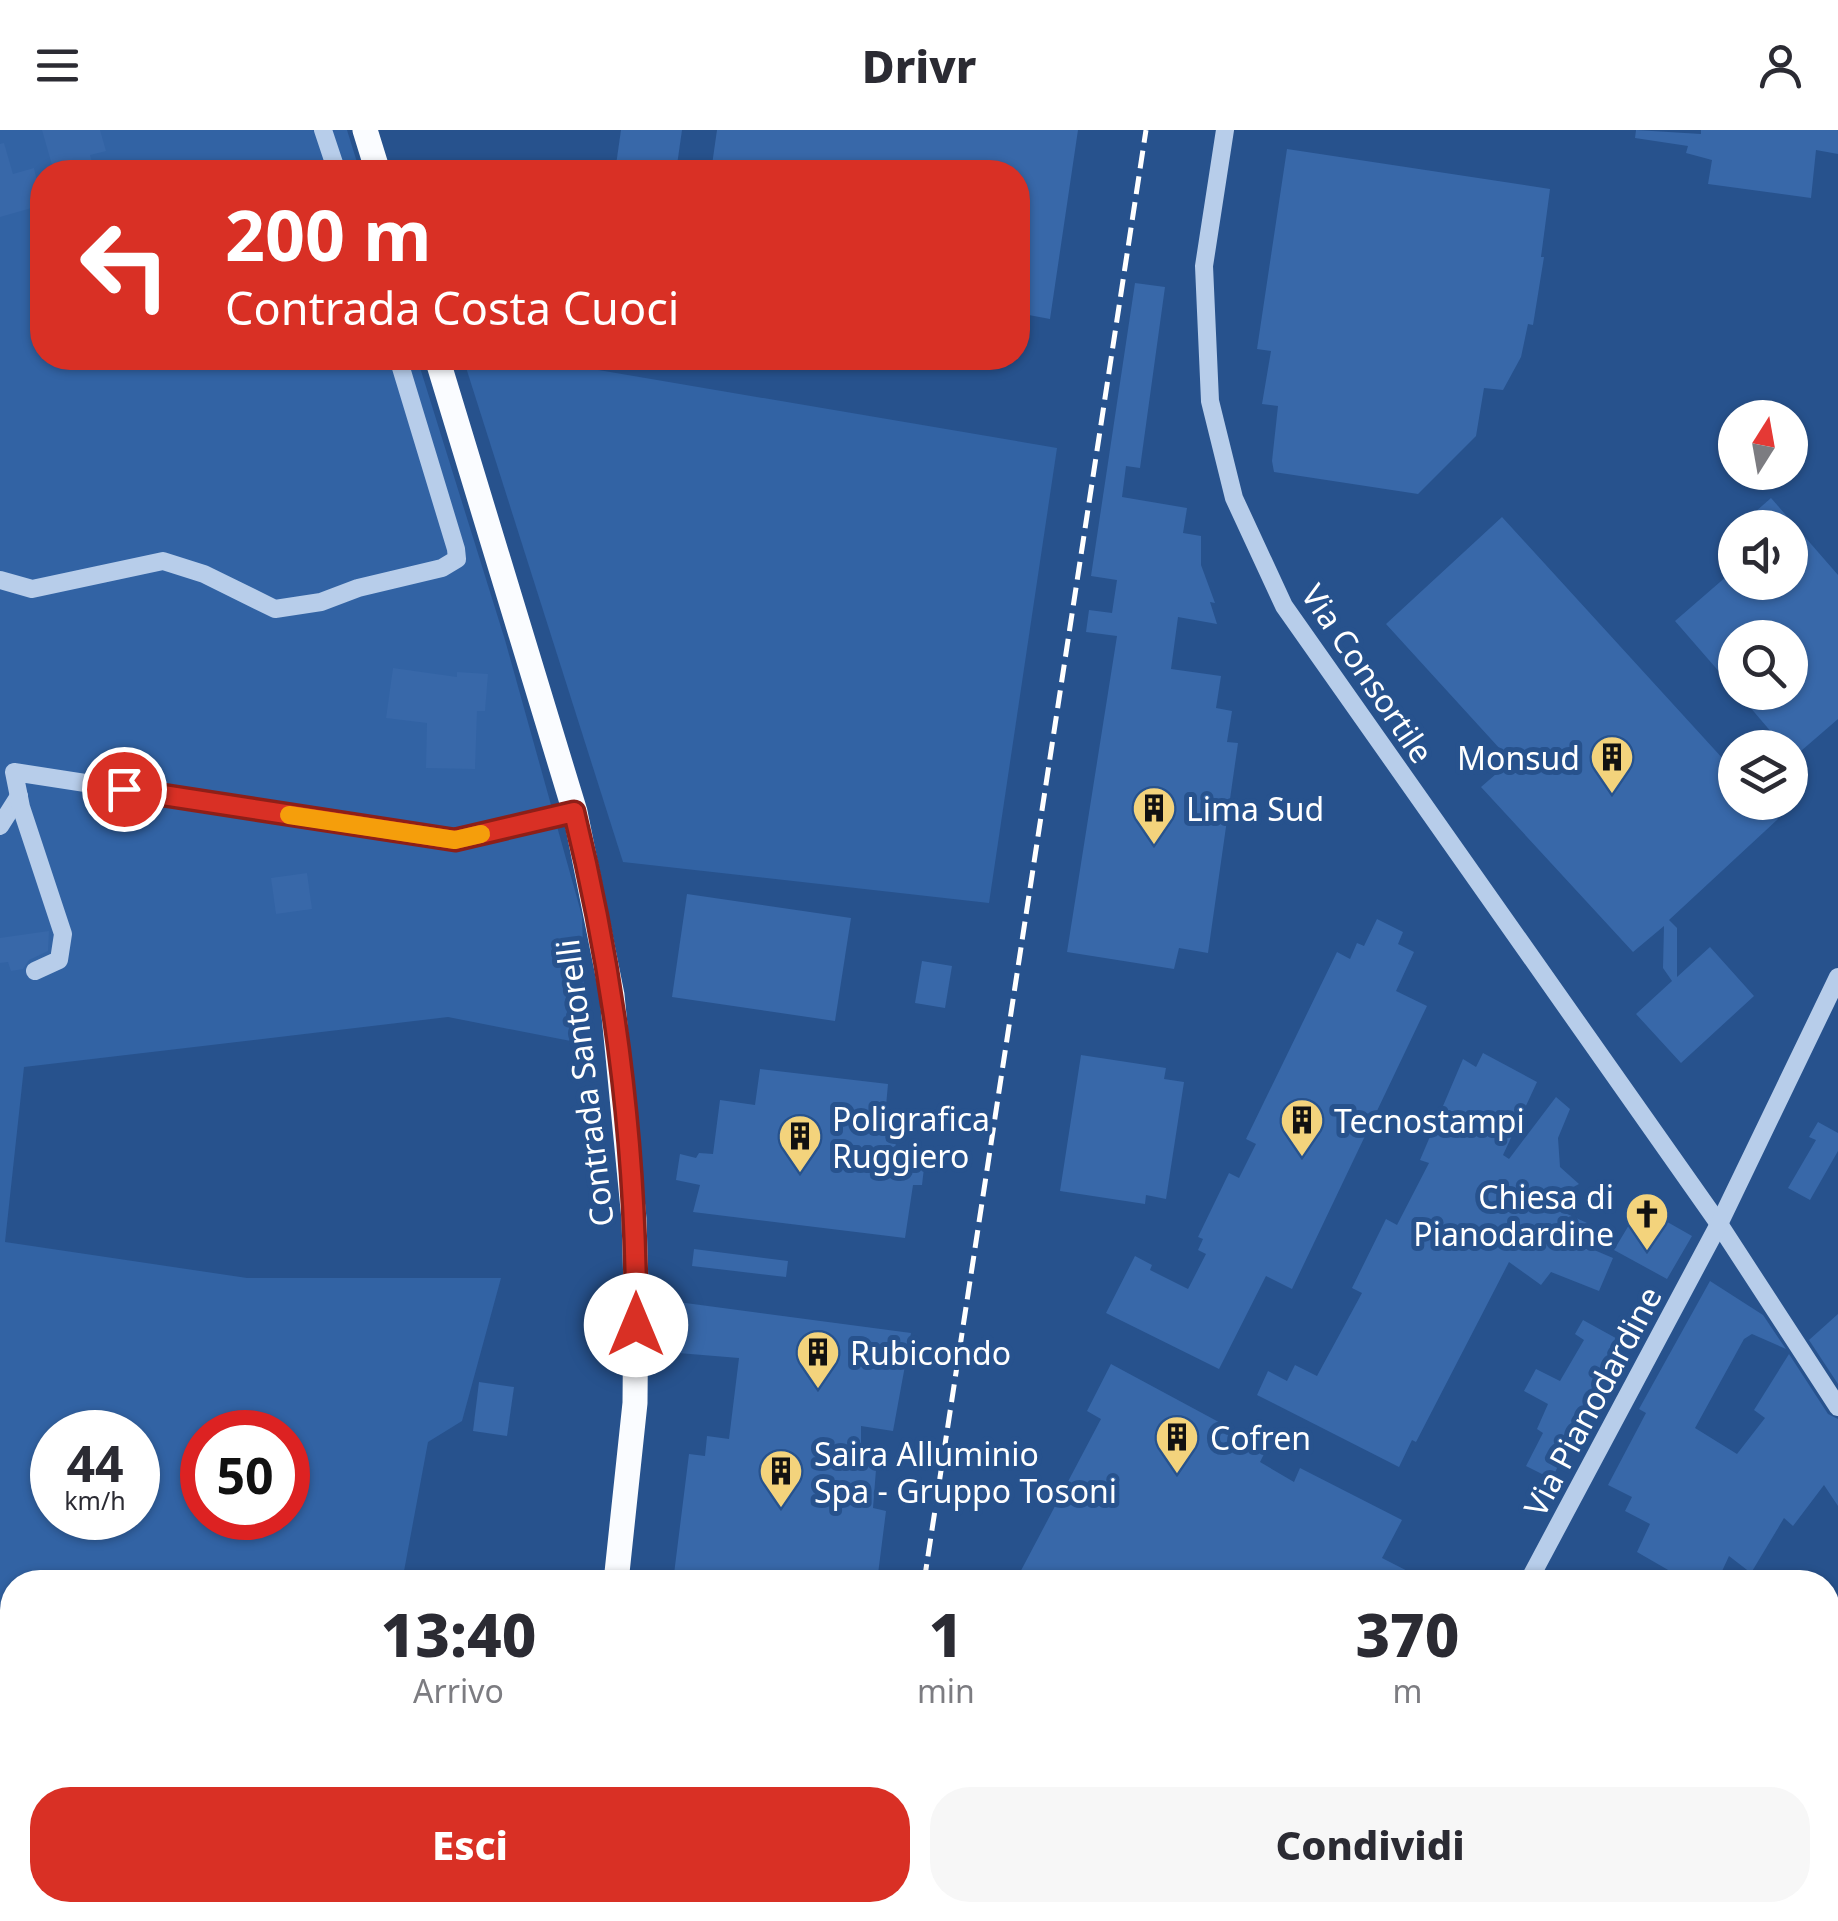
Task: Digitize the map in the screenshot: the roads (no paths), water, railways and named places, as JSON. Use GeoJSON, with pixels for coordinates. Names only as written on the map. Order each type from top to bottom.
{"type":"FeatureCollection","features":[{"type":"Feature","properties":{"kind":"main road"},"geometry":{"type":"LineString","coordinates":[[364,130],[374,160]]}},
{"type":"Feature","properties":{"kind":"main road","name":"Contrada Santorelli"},"geometry":{"type":"LineString","coordinates":[[441,370],[574,812],[612,994],[634,1219],[634,1403],[617,1570]]}},
{"type":"Feature","properties":{"kind":"street"},"geometry":{"type":"LineString","coordinates":[[323,130],[333,160]]}},
{"type":"Feature","properties":{"kind":"street","name":"Via Consortile"},"geometry":{"type":"LineString","coordinates":[[1224,130],[1204,266],[1210,401],[1234,498],[1284,606],[1720,1224],[1838,1407]]}},
{"type":"Feature","properties":{"kind":"street"},"geometry":{"type":"LineString","coordinates":[[0,580],[32,590],[163,561],[204,574],[275,609],[321,602],[372,584],[442,568],[457,559],[456,550],[402,370]]}},
{"type":"Feature","properties":{"kind":"street"},"geometry":{"type":"LineString","coordinates":[[34,972],[59,960],[63,934],[14,772],[455,840],[574,812]]}},
{"type":"Feature","properties":{"kind":"street"},"geometry":{"type":"LineString","coordinates":[[0,826],[19,796]]}},
{"type":"Feature","properties":{"kind":"street","name":"Via Pianodardine"},"geometry":{"type":"LineString","coordinates":[[1534,1570],[1720,1224],[1838,977]]}},
{"type":"Feature","properties":{"kind":"railway"},"geometry":{"type":"LineString","coordinates":[[926,1570],[1146,130]]}},
{"type":"Feature","properties":{"kind":"place","name":"Monsud"},"geometry":{"type":"Point","coordinates":[1612,795]}},
{"type":"Feature","properties":{"kind":"place","name":"Lima Sud"},"geometry":{"type":"Point","coordinates":[1154,846]}},
{"type":"Feature","properties":{"kind":"place","name":"Tecnostampi"},"geometry":{"type":"Point","coordinates":[1302,1158]}},
{"type":"Feature","properties":{"kind":"place","name":"Poligrafica Ruggiero"},"geometry":{"type":"Point","coordinates":[800,1174]}},
{"type":"Feature","properties":{"kind":"place","name":"Chiesa di Pianodardine"},"geometry":{"type":"Point","coordinates":[1647,1252]}},
{"type":"Feature","properties":{"kind":"place","name":"Rubicondo"},"geometry":{"type":"Point","coordinates":[818,1390]}},
{"type":"Feature","properties":{"kind":"place","name":"Cofren"},"geometry":{"type":"Point","coordinates":[1177,1475]}},
{"type":"Feature","properties":{"kind":"place","name":"Saira Alluminio Spa - Gruppo Tosoni"},"geometry":{"type":"Point","coordinates":[781,1509]}}]}
